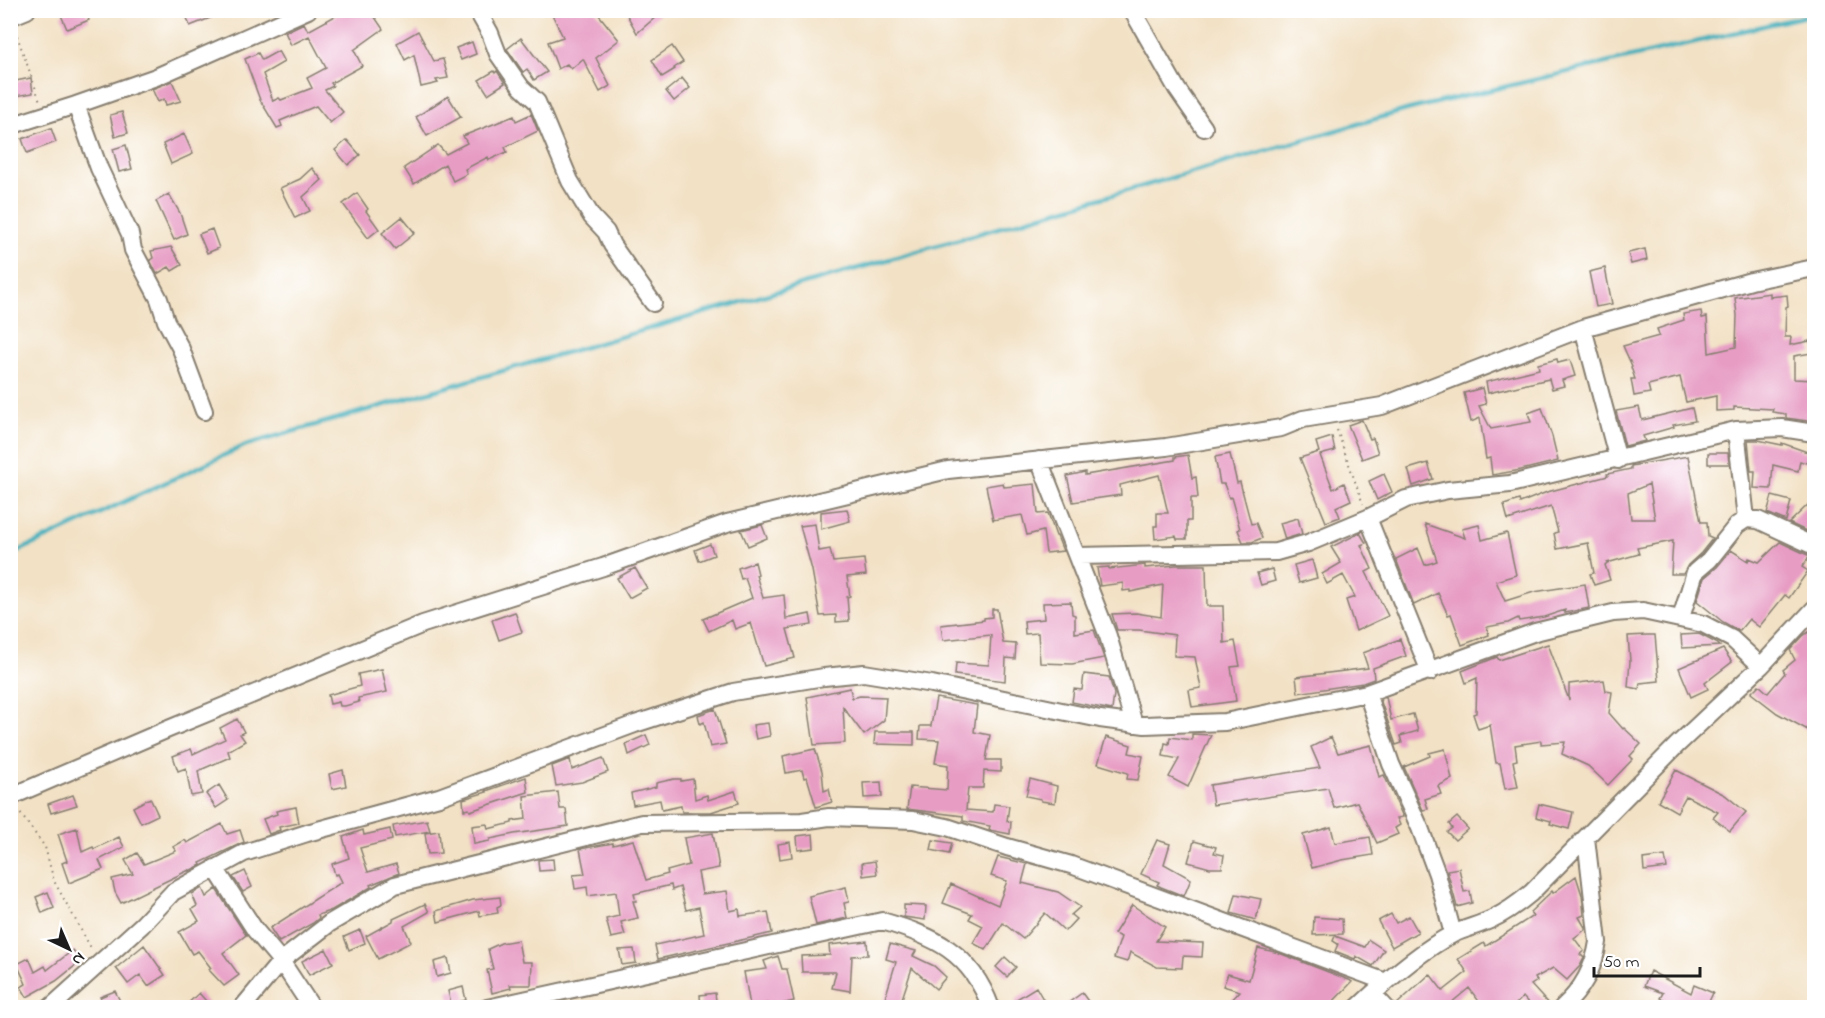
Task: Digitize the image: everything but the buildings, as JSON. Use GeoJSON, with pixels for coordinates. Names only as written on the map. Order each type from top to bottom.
{"type":"FeatureCollection","features":[{"type":"Feature","properties":{"kind":"street"},"geometry":{"type":"LineString","coordinates":[[12,23],[27,10]]}},
{"type":"Feature","properties":{"kind":"street"},"geometry":{"type":"LineString","coordinates":[[10,126],[156,76],[308,10]]}},
{"type":"Feature","properties":{"kind":"street"},"geometry":{"type":"LineString","coordinates":[[477,10],[490,33],[498,54],[521,87],[537,102],[570,181],[592,218],[606,232],[612,245],[653,303]]}},
{"type":"Feature","properties":{"kind":"street"},"geometry":{"type":"LineString","coordinates":[[1132,10],[1177,89],[1204,128]]}},
{"type":"Feature","properties":{"kind":"street"},"geometry":{"type":"LineString","coordinates":[[76,105],[99,168],[130,234],[133,250],[159,299],[204,411]]}},
{"type":"Feature","properties":{"kind":"street"},"geometry":{"type":"LineString","coordinates":[[13,803],[166,730],[423,624],[603,567],[728,523],[948,470],[1166,447],[1281,428],[1303,418],[1382,406],[1583,328],[1751,281],[1815,268]]}},
{"type":"Feature","properties":{"kind":"street"},"geometry":{"type":"LineString","coordinates":[[1583,328],[1618,459]]}},
{"type":"Feature","properties":{"kind":"street"},"geometry":{"type":"LineString","coordinates":[[1077,556],[1276,552],[1308,543],[1406,499],[1448,490],[1510,484],[1736,430],[1782,428],[1815,434]]}},
{"type":"Feature","properties":{"kind":"street"},"geometry":{"type":"LineString","coordinates":[[1736,430],[1746,519]]}},
{"type":"Feature","properties":{"kind":"street"},"geometry":{"type":"LineString","coordinates":[[1039,460],[1108,636],[1134,724]]}},
{"type":"Feature","properties":{"kind":"street"},"geometry":{"type":"LineString","coordinates":[[1368,518],[1430,672]]}},
{"type":"Feature","properties":{"kind":"street"},"geometry":{"type":"LineString","coordinates":[[1681,618],[1695,572],[1709,561],[1737,525],[1746,519],[1758,520],[1815,546]]}},
{"type":"Feature","properties":{"kind":"street"},"geometry":{"type":"LineString","coordinates":[[1357,1008],[1372,993],[1434,945],[1453,934],[1494,918],[1531,893],[1677,745],[1761,666],[1815,609]]}},
{"type":"Feature","properties":{"kind":"street"},"geometry":{"type":"LineString","coordinates":[[50,1008],[142,926],[173,892],[244,854],[307,833],[439,797],[635,724],[722,696],[813,679],[864,673],[1145,726],[1225,722],[1367,693],[1535,632],[1613,613],[1643,611],[1703,624],[1732,639],[1761,666]]}},
{"type":"Feature","properties":{"kind":"street"},"geometry":{"type":"LineString","coordinates":[[1367,693],[1391,764],[1420,828],[1437,874],[1453,934]]}},
{"type":"Feature","properties":{"kind":"street"},"geometry":{"type":"LineString","coordinates":[[242,1008],[281,961],[330,923],[395,885],[642,823],[802,820],[829,817],[913,820],[947,827],[1071,865],[1386,982]]}},
{"type":"Feature","properties":{"kind":"street"},"geometry":{"type":"LineString","coordinates":[[1562,1008],[1589,974],[1596,959],[1598,942],[1586,838]]}},
{"type":"Feature","properties":{"kind":"street"},"geometry":{"type":"LineString","coordinates":[[215,868],[255,930],[281,961],[312,1008]]}},
{"type":"Feature","properties":{"kind":"street"},"geometry":{"type":"LineString","coordinates":[[487,1008],[882,921],[935,939],[956,953],[973,974],[991,1008]]}},
{"type":"Feature","properties":{"kind":"street"},"geometry":{"type":"LineString","coordinates":[[1372,993],[1386,1008]]}},
{"type":"Feature","properties":{"kind":"path"},"geometry":{"type":"LineString","coordinates":[[12,23],[45,115]]}},
{"type":"Feature","properties":{"kind":"path"},"geometry":{"type":"LineString","coordinates":[[1331,413],[1368,518]]}},
{"type":"Feature","properties":{"kind":"path"},"geometry":{"type":"LineString","coordinates":[[13,803],[45,847],[54,881],[100,964]]}},
{"type":"Feature","properties":{"kind":"waterway"},"geometry":{"type":"LineString","coordinates":[[10,555],[246,445],[1410,109],[1814,14]]}}]}
